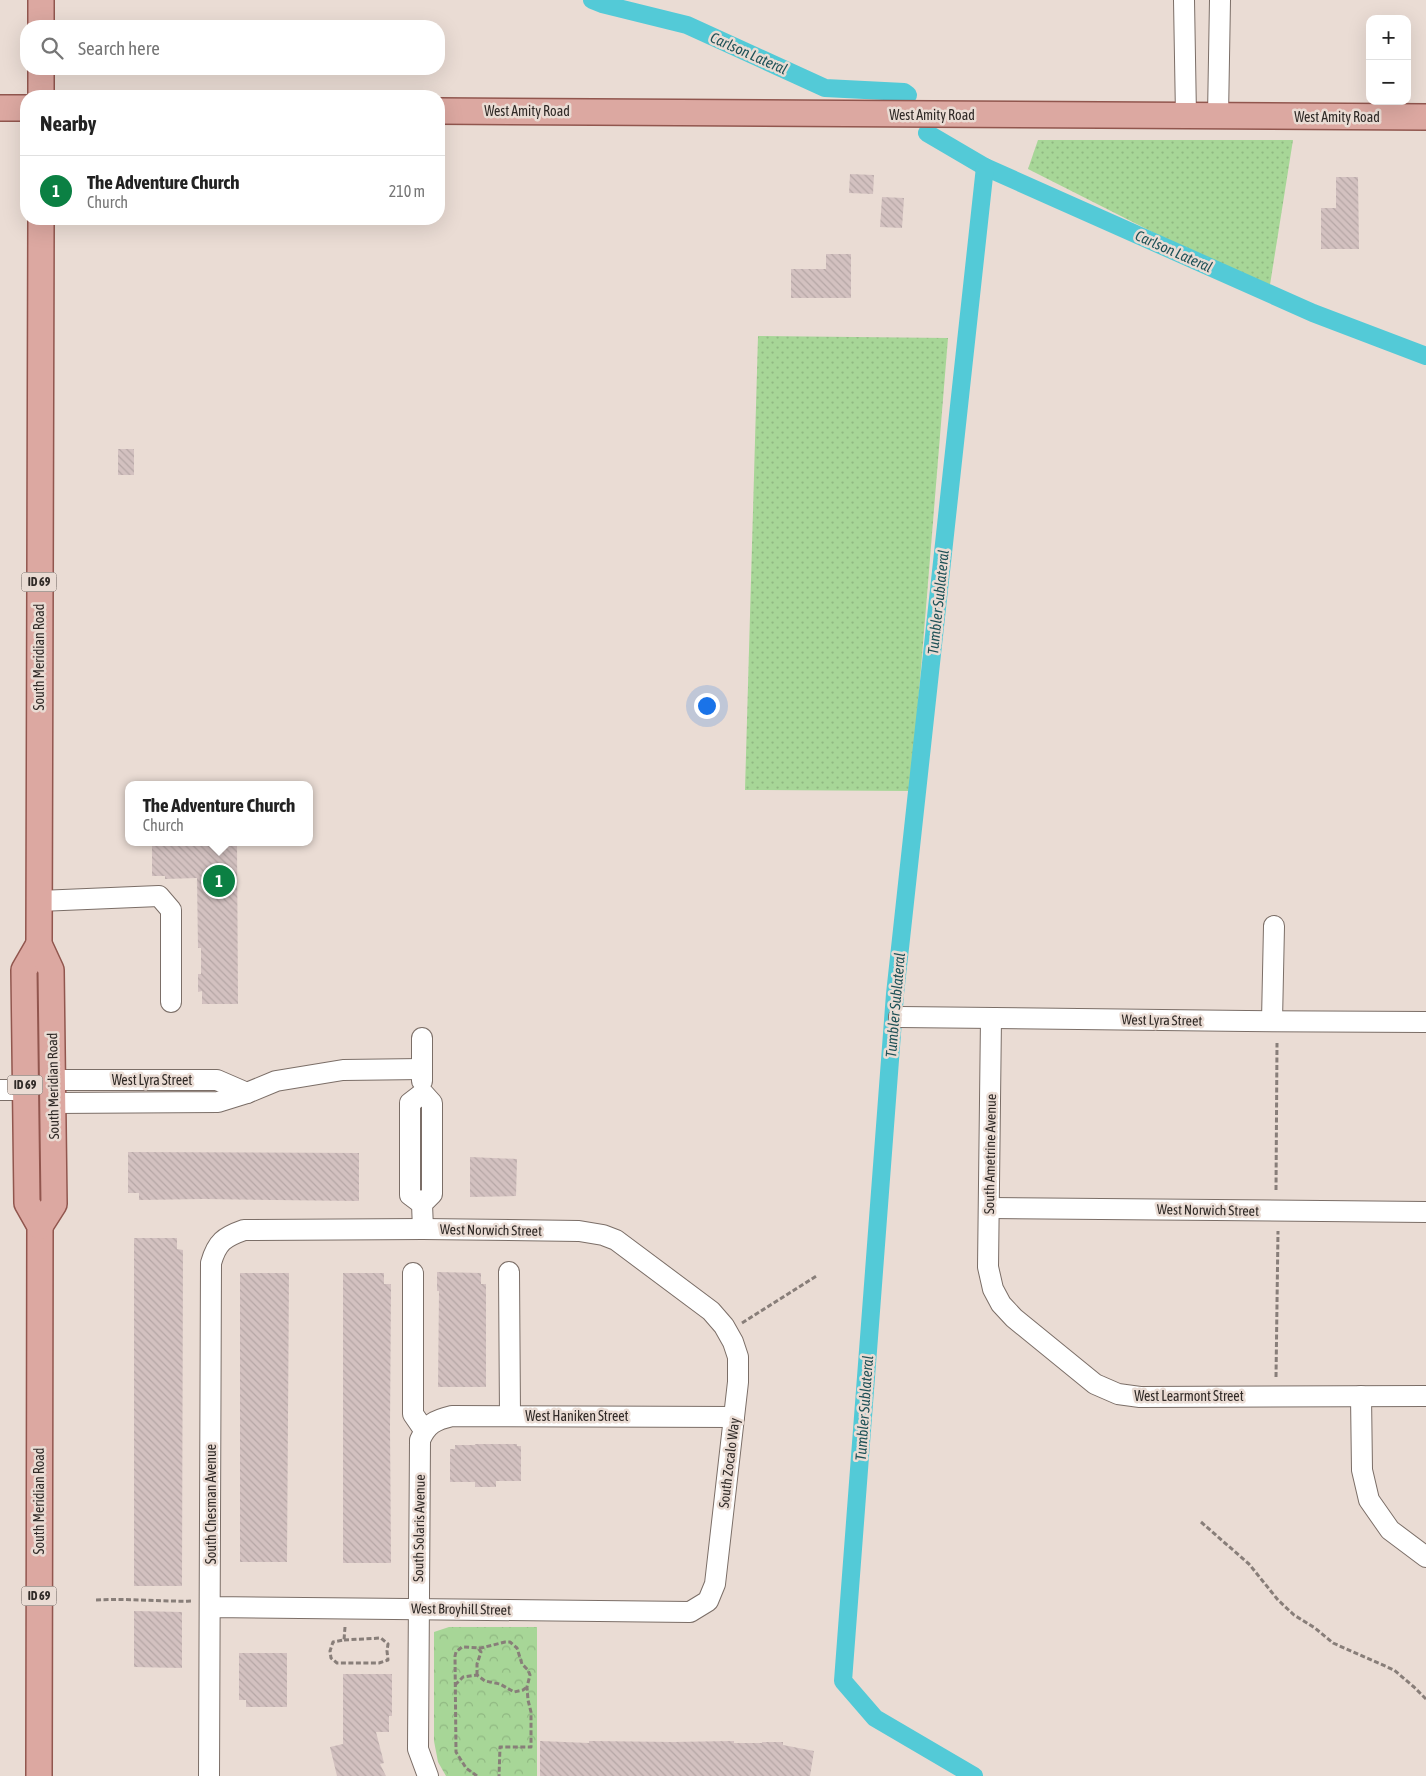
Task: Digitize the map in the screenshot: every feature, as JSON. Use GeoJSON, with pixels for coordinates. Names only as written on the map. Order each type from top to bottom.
{"type":"FeatureCollection","features":[{"type":"Feature","properties":{"kind":"main road"},"geometry":{"type":"LineString","coordinates":[[41,0],[41,20]]}},
{"type":"Feature","properties":{"kind":"main road"},"geometry":{"type":"LineString","coordinates":[[41,75],[41,90]]}},
{"type":"Feature","properties":{"kind":"main road"},"geometry":{"type":"LineString","coordinates":[[0,108],[20,108]]}},
{"type":"Feature","properties":{"kind":"main road","name":"West Amity Road"},"geometry":{"type":"LineString","coordinates":[[445,111],[1426,117]]}},
{"type":"Feature","properties":{"kind":"main road","name":"South Meridian Road"},"geometry":{"type":"LineString","coordinates":[[40,225],[39,901],[36,950],[24,970],[27,1202],[42,1223]]}},
{"type":"Feature","properties":{"kind":"main road","name":"South Meridian Road"},"geometry":{"type":"LineString","coordinates":[[36,950],[50,970],[54,1091],[54,1204],[42,1223],[39,1776]]}},
{"type":"Feature","properties":{"kind":"street"},"geometry":{"type":"LineString","coordinates":[[1184,0],[1186,116]]}},
{"type":"Feature","properties":{"kind":"street"},"geometry":{"type":"LineString","coordinates":[[1218,116],[1220,0]]}},
{"type":"Feature","properties":{"kind":"street"},"geometry":{"type":"LineString","coordinates":[[39,901],[159,896],[171,910],[171,1002]]}},
{"type":"Feature","properties":{"kind":"street"},"geometry":{"type":"LineString","coordinates":[[1272,1021],[1274,926]]}},
{"type":"Feature","properties":{"kind":"street","name":"West Lyra Street"},"geometry":{"type":"LineString","coordinates":[[899,1017],[1426,1022]]}},
{"type":"Feature","properties":{"kind":"street","name":"South Ametrine Avenue"},"geometry":{"type":"LineString","coordinates":[[991,1018],[988,1267],[993,1289]]}},
{"type":"Feature","properties":{"kind":"street"},"geometry":{"type":"LineString","coordinates":[[422,1038],[423,1093],[432,1103],[432,1194],[422,1204],[423,1229]]}},
{"type":"Feature","properties":{"kind":"street","name":"West Lyra Street"},"geometry":{"type":"LineString","coordinates":[[54,1091],[217,1080],[247,1093],[276,1081],[343,1070],[422,1069]]}},
{"type":"Feature","properties":{"kind":"street"},"geometry":{"type":"LineString","coordinates":[[0,1090],[25,1090]]}},
{"type":"Feature","properties":{"kind":"street","name":"West Norwich Street"},"geometry":{"type":"LineString","coordinates":[[990,1208],[1426,1212]]}},
{"type":"Feature","properties":{"kind":"street","name":"West Norwich Street"},"geometry":{"type":"LineString","coordinates":[[227,1236],[244,1230],[423,1229],[579,1231],[603,1235],[626,1246],[711,1311],[733,1325]]}},
{"type":"Feature","properties":{"kind":"street","name":"South Chesman Avenue"},"geometry":{"type":"LineString","coordinates":[[209,1776],[205,1604],[211,1263],[214,1250],[227,1236]]}},
{"type":"Feature","properties":{"kind":"street"},"geometry":{"type":"LineString","coordinates":[[509,1272],[510,1416]]}},
{"type":"Feature","properties":{"kind":"street"},"geometry":{"type":"LineString","coordinates":[[413,1273],[413,1414],[424,1430]]}},
{"type":"Feature","properties":{"kind":"street","name":"West Learmont Street"},"geometry":{"type":"LineString","coordinates":[[993,1289],[1001,1304],[1014,1318],[1095,1384],[1118,1394],[1140,1397],[1426,1396]]}},
{"type":"Feature","properties":{"kind":"street","name":"South Zocalo Way"},"geometry":{"type":"LineString","coordinates":[[708,1601],[715,1584],[739,1370],[738,1358],[733,1342],[733,1325]]}},
{"type":"Feature","properties":{"kind":"street"},"geometry":{"type":"LineString","coordinates":[[1361,1396],[1362,1470],[1369,1500],[1390,1530],[1426,1557]]}},
{"type":"Feature","properties":{"kind":"street","name":"West Haniken Street"},"geometry":{"type":"LineString","coordinates":[[424,1430],[437,1420],[452,1416],[734,1417]]}},
{"type":"Feature","properties":{"kind":"street","name":"South Solaris Avenue"},"geometry":{"type":"LineString","coordinates":[[424,1430],[420,1440],[418,1749],[428,1776]]}},
{"type":"Feature","properties":{"kind":"street","name":"West Broyhill Street"},"geometry":{"type":"LineString","coordinates":[[205,1604],[690,1612],[708,1601]]}},
{"type":"Feature","properties":{"kind":"path"},"geometry":{"type":"LineString","coordinates":[[1276,1190],[1278,1043]]}},
{"type":"Feature","properties":{"kind":"path"},"geometry":{"type":"LineString","coordinates":[[1276,1377],[1278,1231]]}},
{"type":"Feature","properties":{"kind":"path"},"geometry":{"type":"LineString","coordinates":[[733,1325],[818,1275]]}},
{"type":"Feature","properties":{"kind":"path"},"geometry":{"type":"LineString","coordinates":[[1202,1522],[1249,1564],[1278,1600],[1294,1615],[1333,1643],[1394,1670],[1426,1699]]}},
{"type":"Feature","properties":{"kind":"path"},"geometry":{"type":"LineString","coordinates":[[96,1600],[123,1598],[205,1604]]}},
{"type":"Feature","properties":{"kind":"path"},"geometry":{"type":"LineString","coordinates":[[344,1627],[344,1640]]}},
{"type":"Feature","properties":{"kind":"path"},"geometry":{"type":"LineString","coordinates":[[381,1638],[388,1644],[386,1650],[388,1660],[379,1663],[337,1663],[331,1658],[331,1646],[333,1642],[344,1640],[381,1638]]}},
{"type":"Feature","properties":{"kind":"path"},"geometry":{"type":"LineString","coordinates":[[477,1776],[466,1768],[456,1752],[454,1656],[462,1647],[478,1648],[505,1642],[514,1644],[522,1664],[530,1675],[528,1700],[531,1712],[531,1747],[500,1747],[499,1776]]}},
{"type":"Feature","properties":{"kind":"path"},"geometry":{"type":"LineString","coordinates":[[476,1676],[481,1652],[478,1648]]}},
{"type":"Feature","properties":{"kind":"path"},"geometry":{"type":"LineString","coordinates":[[454,1685],[463,1677],[476,1676],[485,1681],[500,1684],[514,1692],[528,1687]]}},
{"type":"Feature","properties":{"kind":"green space"},"geometry":{"type":"Polygon","coordinates":[[[1038,140],[1293,140],[1269,291],[1028,169],[1038,140]]]}},
{"type":"Feature","properties":{"kind":"green space"},"geometry":{"type":"Polygon","coordinates":[[[758,336],[948,338],[911,791],[745,790],[758,336]]]}},
{"type":"Feature","properties":{"kind":"green space"},"geometry":{"type":"Polygon","coordinates":[[[449,1627],[537,1627],[537,1776],[446,1776],[438,1762],[434,1741],[434,1632],[449,1627]]]}},
{"type":"Feature","properties":{"kind":"building"},"geometry":{"type":"Polygon","coordinates":[[[850,174],[874,175],[873,194],[849,193],[850,174]]]}},
{"type":"Feature","properties":{"kind":"building"},"geometry":{"type":"Polygon","coordinates":[[[1336,177],[1358,177],[1359,249],[1321,249],[1321,208],[1336,208],[1336,177]]]}},
{"type":"Feature","properties":{"kind":"building"},"geometry":{"type":"Polygon","coordinates":[[[882,197],[904,198],[902,228],[880,227],[882,197]]]}},
{"type":"Feature","properties":{"kind":"building"},"geometry":{"type":"Polygon","coordinates":[[[826,254],[851,254],[851,298],[791,298],[791,269],[826,269],[826,254]]]}},
{"type":"Feature","properties":{"kind":"building"},"geometry":{"type":"Polygon","coordinates":[[[118,449],[134,449],[134,475],[118,475],[118,449]]]}},
{"type":"Feature","properties":{"kind":"building"},"geometry":{"type":"Polygon","coordinates":[[[152,846],[237,846],[238,1004],[202,1004],[202,991],[198,992],[198,974],[201,974],[201,948],[198,948],[197,878],[165,879],[165,876],[152,876],[152,846]]]}},
{"type":"Feature","properties":{"kind":"building"},"geometry":{"type":"Polygon","coordinates":[[[128,1152],[359,1153],[359,1201],[139,1200],[139,1193],[128,1193],[128,1152]]]}},
{"type":"Feature","properties":{"kind":"building"},"geometry":{"type":"Polygon","coordinates":[[[470,1157],[517,1159],[516,1196],[470,1197],[470,1157]]]}},
{"type":"Feature","properties":{"kind":"building"},"geometry":{"type":"Polygon","coordinates":[[[134,1238],[177,1238],[177,1249],[183,1250],[182,1586],[134,1586],[134,1238]]]}},
{"type":"Feature","properties":{"kind":"building"},"geometry":{"type":"Polygon","coordinates":[[[437,1272],[481,1273],[481,1284],[486,1284],[486,1387],[438,1387],[439,1291],[437,1291],[437,1272]]]}},
{"type":"Feature","properties":{"kind":"building"},"geometry":{"type":"Polygon","coordinates":[[[240,1273],[289,1273],[287,1562],[240,1562],[240,1273]]]}},
{"type":"Feature","properties":{"kind":"building"},"geometry":{"type":"Polygon","coordinates":[[[343,1273],[384,1273],[384,1284],[391,1284],[391,1563],[343,1563],[343,1273]]]}},
{"type":"Feature","properties":{"kind":"building"},"geometry":{"type":"Polygon","coordinates":[[[517,1444],[517,1446],[521,1446],[521,1481],[496,1481],[496,1487],[475,1487],[475,1482],[450,1482],[450,1449],[455,1449],[455,1445],[517,1444]]]}},
{"type":"Feature","properties":{"kind":"building"},"geometry":{"type":"Polygon","coordinates":[[[134,1611],[182,1612],[182,1668],[134,1667],[134,1611]]]}},
{"type":"Feature","properties":{"kind":"building"},"geometry":{"type":"Polygon","coordinates":[[[239,1653],[287,1653],[287,1707],[246,1707],[246,1700],[239,1700],[239,1653]]]}},
{"type":"Feature","properties":{"kind":"building"},"geometry":{"type":"Polygon","coordinates":[[[343,1674],[392,1674],[392,1716],[389,1716],[389,1732],[376,1732],[384,1763],[380,1764],[386,1776],[337,1776],[330,1747],[343,1744],[343,1674]]]}},
{"type":"Feature","properties":{"kind":"building"},"geometry":{"type":"Polygon","coordinates":[[[540,1741],[589,1743],[589,1741],[783,1742],[783,1745],[814,1751],[810,1776],[540,1776],[540,1741]]]}},
{"type":"Feature","properties":{"kind":"waterway","name":"Carlson Lateral"},"geometry":{"type":"LineString","coordinates":[[592,0],[687,25],[825,88],[904,92],[908,95]]}},
{"type":"Feature","properties":{"kind":"waterway","name":"Carlson Lateral"},"geometry":{"type":"LineString","coordinates":[[927,133],[985,167],[1313,313],[1426,356]]}},
{"type":"Feature","properties":{"kind":"waterway","name":"Tumbler Sublateral"},"geometry":{"type":"LineString","coordinates":[[974,1776],[875,1718],[843,1681],[895,994],[985,167]]}},
{"type":"Feature","properties":{"kind":"place","name":"The Adventure Church"},"geometry":{"type":"Point","coordinates":[219,881]}}]}
